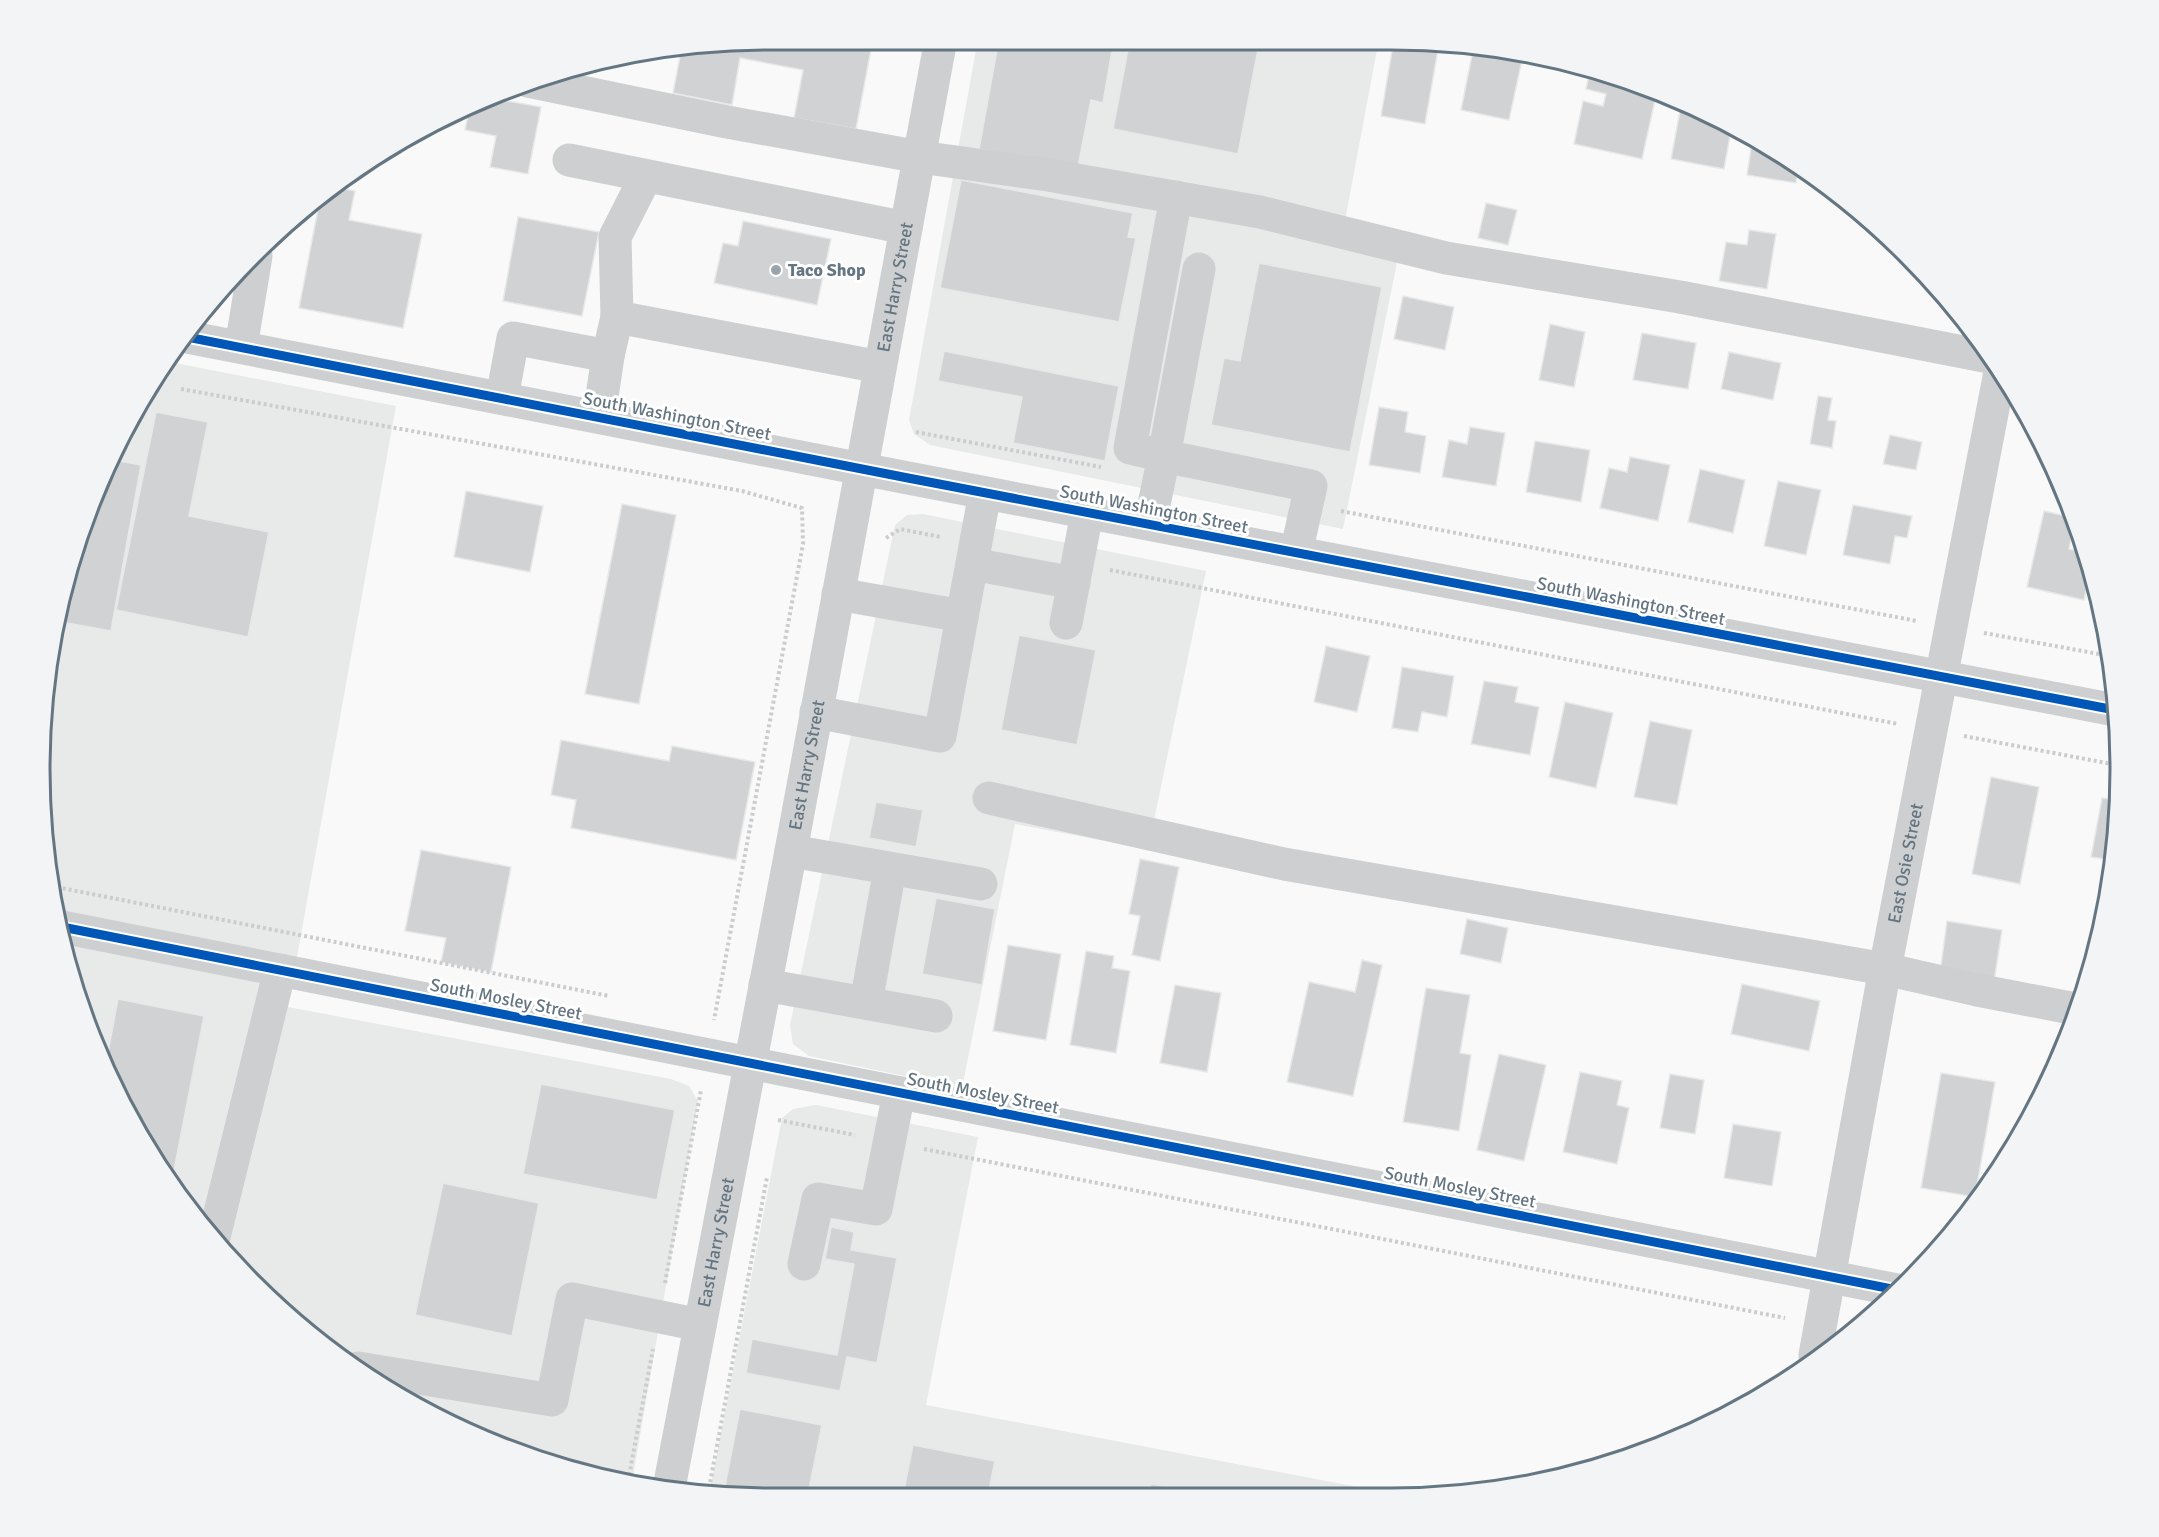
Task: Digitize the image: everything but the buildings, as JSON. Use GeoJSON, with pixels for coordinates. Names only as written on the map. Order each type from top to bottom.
{"type":"FeatureCollection","features":[{"type":"Feature","properties":{"kind":"street","name":"East Harry Street"},"geometry":{"type":"LineString","coordinates":[[670,1480],[791,851],[939,50]]}},
{"type":"Feature","properties":{"kind":"street"},"geometry":{"type":"LineString","coordinates":[[547,85],[727,122],[920,157],[1047,175],[1260,212],[1446,258],[1680,297],[1978,355]]}},
{"type":"Feature","properties":{"kind":"street"},"geometry":{"type":"LineString","coordinates":[[569,160],[906,228]]}},
{"type":"Feature","properties":{"kind":"street"},"geometry":{"type":"LineString","coordinates":[[599,417],[608,356],[617,317],[615,237],[646,176]]}},
{"type":"Feature","properties":{"kind":"street"},"geometry":{"type":"LineString","coordinates":[[1176,197],[1130,448],[1311,486],[1296,553]]}},
{"type":"Feature","properties":{"kind":"street"},"geometry":{"type":"LineString","coordinates":[[241,347],[254,266]]}},
{"type":"Feature","properties":{"kind":"street"},"geometry":{"type":"LineString","coordinates":[[1150,524],[1199,269]]}},
{"type":"Feature","properties":{"kind":"street"},"geometry":{"type":"LineString","coordinates":[[617,317],[880,368]]}},
{"type":"Feature","properties":{"kind":"street","name":"South Washington Street"},"geometry":{"type":"LineString","coordinates":[[193,338],[1087,513],[2107,708]]}},
{"type":"Feature","properties":{"kind":"street"},"geometry":{"type":"LineString","coordinates":[[502,398],[513,338],[608,356]]}},
{"type":"Feature","properties":{"kind":"street","name":"East Osie Street"},"geometry":{"type":"LineString","coordinates":[[1818,1340],[1885,969],[1998,384]]}},
{"type":"Feature","properties":{"kind":"street"},"geometry":{"type":"LineString","coordinates":[[816,712],[940,736],[985,493]]}},
{"type":"Feature","properties":{"kind":"street"},"geometry":{"type":"LineString","coordinates":[[1066,623],[1087,513]]}},
{"type":"Feature","properties":{"kind":"street"},"geometry":{"type":"LineString","coordinates":[[972,564],[1074,583]]}},
{"type":"Feature","properties":{"kind":"street"},"geometry":{"type":"LineString","coordinates":[[838,594],[962,616]]}},
{"type":"Feature","properties":{"kind":"street"},"geometry":{"type":"LineString","coordinates":[[989,798],[1284,864],[1885,969],[2068,1008]]}},
{"type":"Feature","properties":{"kind":"street"},"geometry":{"type":"LineString","coordinates":[[791,851],[981,884]]}},
{"type":"Feature","properties":{"kind":"street"},"geometry":{"type":"LineString","coordinates":[[866,1004],[890,868]]}},
{"type":"Feature","properties":{"kind":"street","name":"South Mosley Street"},"geometry":{"type":"LineString","coordinates":[[68,928],[1887,1288]]}},
{"type":"Feature","properties":{"kind":"street"},"geometry":{"type":"LineString","coordinates":[[216,1228],[280,970]]}},
{"type":"Feature","properties":{"kind":"street"},"geometry":{"type":"LineString","coordinates":[[765,985],[936,1016]]}},
{"type":"Feature","properties":{"kind":"street"},"geometry":{"type":"LineString","coordinates":[[804,1264],[818,1199],[876,1209],[899,1093]]}},
{"type":"Feature","properties":{"kind":"street"},"geometry":{"type":"LineString","coordinates":[[377,1371],[552,1400],[572,1299],[700,1325]]}},
{"type":"Feature","properties":{"kind":"path"},"geometry":{"type":"LineString","coordinates":[[182,389],[742,491],[802,508],[802,544],[629,1474]]}},
{"type":"Feature","properties":{"kind":"path"},"geometry":{"type":"LineString","coordinates":[[915,432],[1101,467]]}},
{"type":"Feature","properties":{"kind":"path"},"geometry":{"type":"LineString","coordinates":[[1307,505],[2100,654]]}},
{"type":"Feature","properties":{"kind":"path"},"geometry":{"type":"LineString","coordinates":[[60,888],[620,999]]}},
{"type":"Feature","properties":{"kind":"path"},"geometry":{"type":"LineString","coordinates":[[778,1120],[1818,1340]]}},
{"type":"Feature","properties":{"kind":"shaded area"},"geometry":{"type":"Polygon","coordinates":[[[976,50],[1377,50],[1345,221],[1403,233],[1343,529],[930,445],[914,434],[909,420],[976,50]]]}},
{"type":"Feature","properties":{"kind":"shaded area"},"geometry":{"type":"Polygon","coordinates":[[[175,363],[396,406],[288,1007],[671,1079],[689,1086],[698,1101],[633,1475],[582,1463],[493,1433],[409,1391],[369,1366],[294,1309],[260,1277],[228,1243],[171,1168],[146,1128],[104,1044],[74,955],[63,909],[56,862],[51,816],[50,768],[51,721],[56,675],[63,628],[74,582],[104,493],[146,409],[175,363]]]}},
{"type":"Feature","properties":{"kind":"shaded area"},"geometry":{"type":"Polygon","coordinates":[[[923,514],[1206,571],[1148,849],[1015,824],[962,1088],[809,1056],[793,1044],[790,1025],[895,525],[907,515],[923,514]]]}},
{"type":"Feature","properties":{"kind":"shaded area"},"geometry":{"type":"Polygon","coordinates":[[[816,1105],[978,1137],[926,1405],[1363,1488],[768,1488],[711,1485],[782,1118],[793,1109],[816,1105]]]}},
{"type":"Feature","properties":{"kind":"cycle path"},"geometry":{"type":"LineString","coordinates":[[193,338],[2107,708]]}},
{"type":"Feature","properties":{"kind":"cycle path"},"geometry":{"type":"LineString","coordinates":[[68,928],[1887,1288]]}},
{"type":"Feature","properties":{"kind":"place","name":"Taco Shop"},"geometry":{"type":"Point","coordinates":[776,270]}}]}
